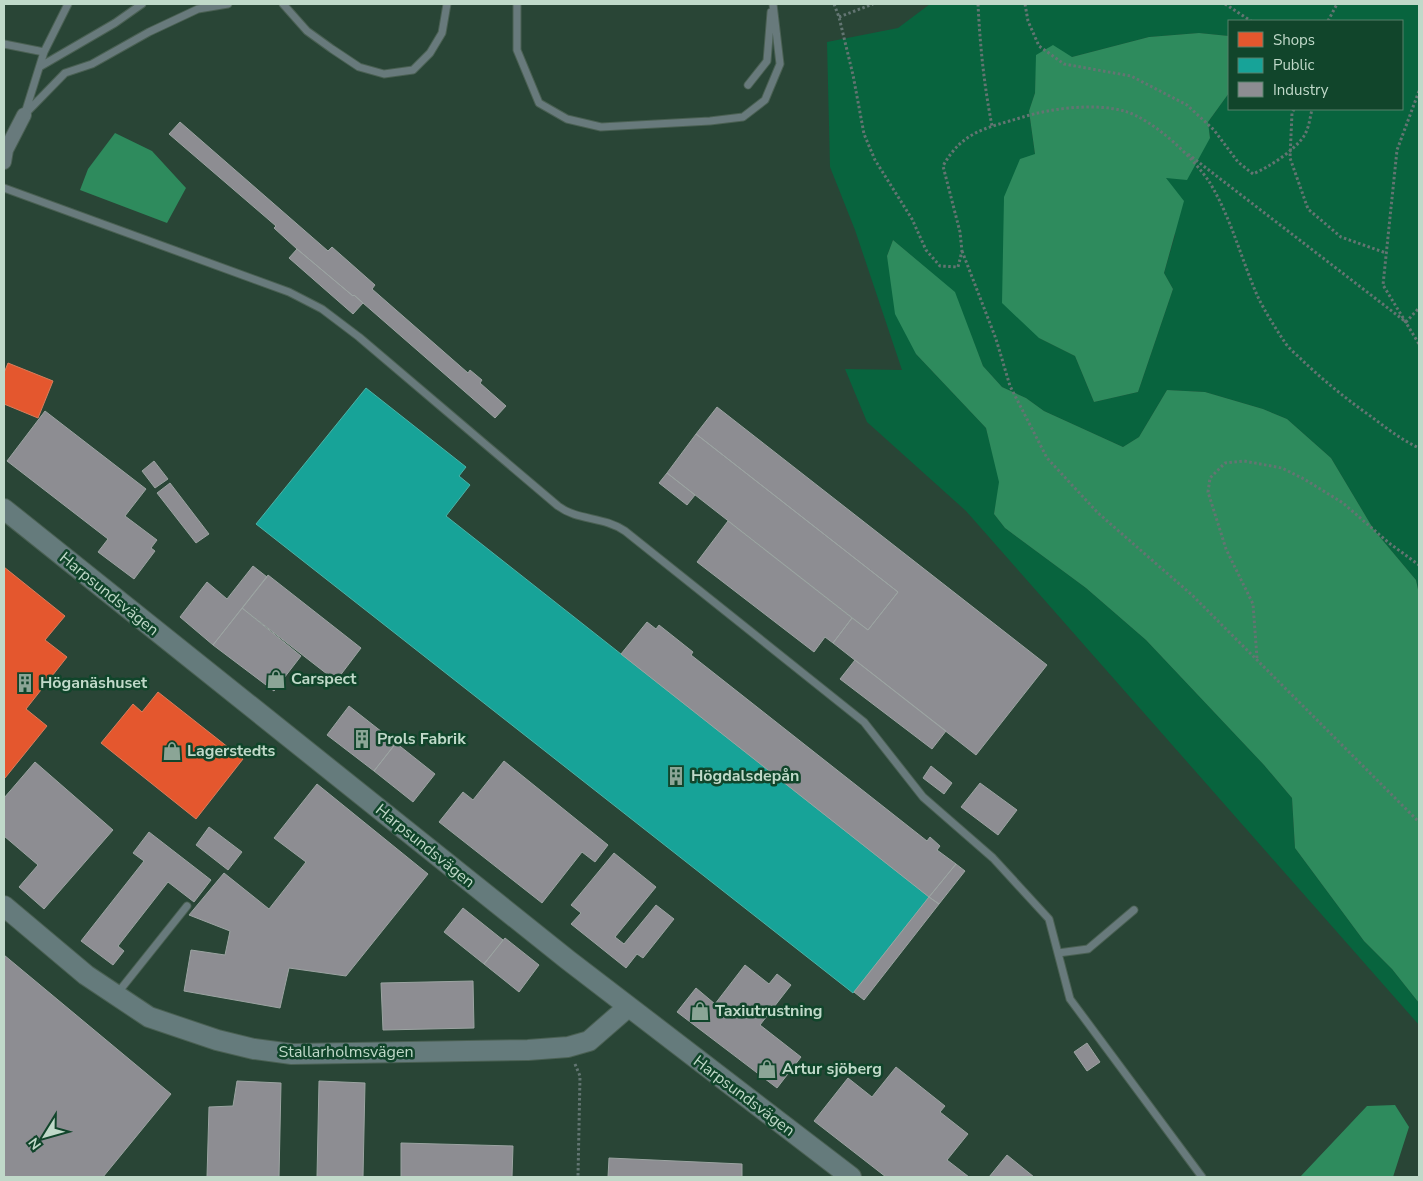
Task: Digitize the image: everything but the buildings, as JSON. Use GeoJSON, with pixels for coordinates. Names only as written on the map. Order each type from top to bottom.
{"type":"FeatureCollection","features":[{"type":"Feature","properties":{"kind":"street"},"geometry":{"type":"LineString","coordinates":[[4,162],[6,150],[24,115]]}},
{"type":"Feature","properties":{"kind":"street","name":"Harpsundsvägen"},"geometry":{"type":"LineString","coordinates":[[4,509],[628,1007],[851,1177]]}},
{"type":"Feature","properties":{"kind":"street","name":"Stallarholmsvägen"},"geometry":{"type":"LineString","coordinates":[[4,906],[86,975],[149,1017],[217,1040],[254,1049],[292,1054],[519,1051],[568,1047],[589,1041],[628,1007]]}},
{"type":"Feature","properties":{"kind":"lane"},"geometry":{"type":"LineString","coordinates":[[24,115],[44,52],[68,4]]}},
{"type":"Feature","properties":{"kind":"lane"},"geometry":{"type":"LineString","coordinates":[[40,66],[116,23],[142,4]]}},
{"type":"Feature","properties":{"kind":"lane"},"geometry":{"type":"LineString","coordinates":[[24,115],[65,73],[92,64],[149,32],[198,9],[228,4]]}},
{"type":"Feature","properties":{"kind":"lane"},"geometry":{"type":"LineString","coordinates":[[283,4],[307,31],[332,49],[359,67],[384,74],[414,70],[430,53],[442,33],[448,4]]}},
{"type":"Feature","properties":{"kind":"lane"},"geometry":{"type":"LineString","coordinates":[[517,4],[517,50],[539,103],[567,119],[601,127],[710,121],[742,117],[765,100],[780,64],[772,4]]}},
{"type":"Feature","properties":{"kind":"lane"},"geometry":{"type":"LineString","coordinates":[[748,84],[767,61],[772,4]]}},
{"type":"Feature","properties":{"kind":"lane"},"geometry":{"type":"LineString","coordinates":[[4,44],[44,52]]}},
{"type":"Feature","properties":{"kind":"lane"},"geometry":{"type":"LineString","coordinates":[[4,188],[289,292],[322,309],[359,337],[565,512],[606,521],[625,531],[864,722],[923,797],[993,858],[1049,919],[1070,999],[1202,1177]]}},
{"type":"Feature","properties":{"kind":"lane"},"geometry":{"type":"LineString","coordinates":[[116,995],[187,906]]}},
{"type":"Feature","properties":{"kind":"lane"},"geometry":{"type":"LineString","coordinates":[[1058,953],[1088,949],[1134,910]]}},
{"type":"Feature","properties":{"kind":"path"},"geometry":{"type":"LineString","coordinates":[[834,4],[853,75],[864,134],[875,160],[912,219],[926,250],[940,266],[958,267],[962,251]]}},
{"type":"Feature","properties":{"kind":"path"},"geometry":{"type":"LineString","coordinates":[[839,18],[873,4]]}},
{"type":"Feature","properties":{"kind":"path"},"geometry":{"type":"LineString","coordinates":[[978,4],[985,87],[992,126]]}},
{"type":"Feature","properties":{"kind":"path"},"geometry":{"type":"LineString","coordinates":[[1025,4],[1028,21],[1039,46],[1064,64],[1130,76],[1187,105],[1214,130],[1238,162],[1253,174],[1269,167],[1304,136],[1312,110]]}},
{"type":"Feature","properties":{"kind":"path"},"geometry":{"type":"LineString","coordinates":[[1225,4],[1249,20]]}},
{"type":"Feature","properties":{"kind":"path"},"geometry":{"type":"LineString","coordinates":[[1329,20],[1337,4]]}},
{"type":"Feature","properties":{"kind":"path"},"geometry":{"type":"LineString","coordinates":[[1419,91],[1397,150],[1383,285],[1419,344]]}},
{"type":"Feature","properties":{"kind":"path"},"geometry":{"type":"LineString","coordinates":[[1406,322],[1148,123],[1125,111],[1098,108],[1041,111],[992,126],[965,138],[951,151],[942,166],[960,232],[962,251],[996,339],[1010,386],[1047,458],[1098,513],[1192,594],[1419,822]]}},
{"type":"Feature","properties":{"kind":"path"},"geometry":{"type":"LineString","coordinates":[[1294,110],[1290,158],[1308,209],[1341,237],[1386,253]]}},
{"type":"Feature","properties":{"kind":"path"},"geometry":{"type":"LineString","coordinates":[[1180,148],[1210,183],[1234,232],[1258,296],[1285,343],[1331,386],[1403,440],[1419,448]]}},
{"type":"Feature","properties":{"kind":"path"},"geometry":{"type":"LineString","coordinates":[[1406,322],[1419,308]]}},
{"type":"Feature","properties":{"kind":"path"},"geometry":{"type":"LineString","coordinates":[[1257,658],[1253,604],[1226,549],[1208,492],[1210,478],[1225,463],[1244,461],[1282,468],[1304,479],[1343,503],[1419,565]]}},
{"type":"Feature","properties":{"kind":"path"},"geometry":{"type":"LineString","coordinates":[[568,1047],[580,1076],[578,1177]]}},
{"type":"Feature","properties":{"kind":"green space"},"geometry":{"type":"Polygon","coordinates":[[[930,4],[1419,4],[1419,594],[1416,580],[1374,530],[1331,458],[1287,419],[1263,409],[1205,392],[1167,390],[1139,437],[1123,447],[1044,411],[1026,398],[1002,387],[983,366],[954,292],[893,240],[887,256],[916,354],[986,428],[1000,482],[994,514],[1005,528],[1086,588],[1146,640],[1264,765],[1292,798],[1295,848],[1364,941],[1392,969],[1419,1003],[1419,1025],[966,511],[867,422],[845,369],[902,370],[855,230],[830,167],[827,42],[898,28],[930,4]],[[1228,20],[1228,36],[1199,33],[1149,37],[1072,57],[1037,54],[1035,93],[1029,111],[1035,154],[1039,338],[1075,356],[1094,402],[1138,392],[1173,289],[1164,273],[1175,235],[1166,177],[1210,138],[1208,122],[1228,94],[1228,110],[1403,110],[1403,20],[1228,20]]]}},
{"type":"Feature","properties":{"kind":"green space"},"geometry":{"type":"Polygon","coordinates":[[[1199,33],[1228,36],[1228,94],[1208,122],[1210,138],[1187,180],[1166,178],[1184,201],[1164,273],[1173,289],[1138,392],[1094,402],[1075,356],[1039,338],[1002,303],[1004,197],[1020,159],[1035,154],[1029,111],[1035,93],[1036,55],[1053,45],[1072,57],[1149,37],[1199,33]]]}},
{"type":"Feature","properties":{"kind":"green space"},"geometry":{"type":"Polygon","coordinates":[[[115,133],[152,151],[186,188],[167,223],[80,190],[88,169],[115,133]]]}},
{"type":"Feature","properties":{"kind":"green space"},"geometry":{"type":"Polygon","coordinates":[[[893,240],[955,292],[983,366],[1002,387],[1026,398],[1044,411],[1123,447],[1139,437],[1167,390],[1205,392],[1263,409],[1287,419],[1331,458],[1374,530],[1416,580],[1419,594],[1419,1003],[1392,969],[1364,941],[1295,848],[1292,798],[1264,765],[1146,640],[1086,588],[1005,528],[994,514],[999,482],[986,428],[916,354],[895,314],[887,256],[893,240]]]}},
{"type":"Feature","properties":{"kind":"green space"},"geometry":{"type":"Polygon","coordinates":[[[1395,1105],[1409,1127],[1393,1177],[1300,1177],[1367,1106],[1395,1105]]]}},
{"type":"Feature","properties":{"kind":"place","name":"Carspect"},"geometry":{"type":"Point","coordinates":[276,679]}},
{"type":"Feature","properties":{"kind":"place","name":"Höganäshuset"},"geometry":{"type":"Point","coordinates":[25,683]}},
{"type":"Feature","properties":{"kind":"place","name":"Prols Fabrik"},"geometry":{"type":"Point","coordinates":[362,739]}},
{"type":"Feature","properties":{"kind":"place","name":"Lagerstedts"},"geometry":{"type":"Point","coordinates":[172,751]}},
{"type":"Feature","properties":{"kind":"place","name":"Högdalsdepån"},"geometry":{"type":"Point","coordinates":[676,776]}},
{"type":"Feature","properties":{"kind":"place","name":"Taxiutrustning"},"geometry":{"type":"Point","coordinates":[700,1011]}},
{"type":"Feature","properties":{"kind":"place","name":"Artur sjöberg"},"geometry":{"type":"Point","coordinates":[767,1069]}}]}
